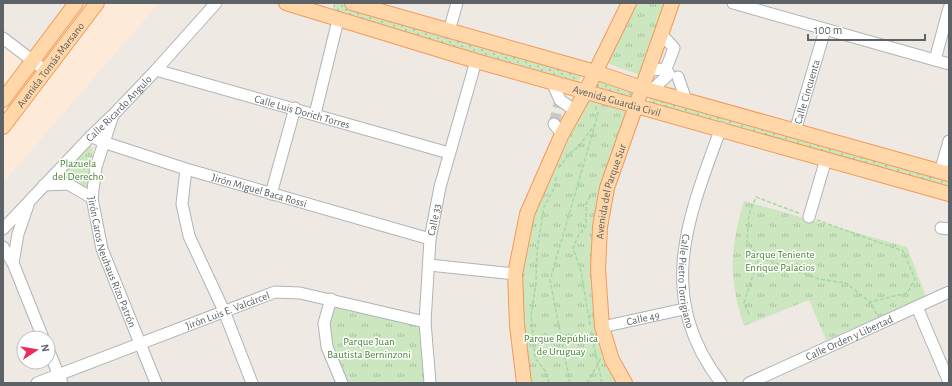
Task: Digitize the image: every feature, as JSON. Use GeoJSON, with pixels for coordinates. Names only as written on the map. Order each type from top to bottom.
{"type":"FeatureCollection","features":[{"type":"Feature","properties":{"kind":"main road","name":"Avenida Tomás Marsano"},"geometry":{"type":"LineString","coordinates":[[3,100],[76,3]]}},
{"type":"Feature","properties":{"kind":"main road","name":"Avenida Tomás Marsano"},"geometry":{"type":"LineString","coordinates":[[3,127],[97,3]]}},
{"type":"Feature","properties":{"kind":"main road","name":"Avenida Guardia Civil"},"geometry":{"type":"LineString","coordinates":[[286,3],[328,9],[338,20],[476,61],[721,128],[949,194]]}},
{"type":"Feature","properties":{"kind":"main road","name":"Avenida Guardia Civil"},"geometry":{"type":"LineString","coordinates":[[352,3],[595,72],[647,90],[945,173]]}},
{"type":"Feature","properties":{"kind":"main road"},"geometry":{"type":"LineString","coordinates":[[524,383],[517,325],[514,274],[527,214],[558,129],[574,110],[586,91],[629,3]]}},
{"type":"Feature","properties":{"kind":"main road","name":"Avenida del Parque Sur"},"geometry":{"type":"LineString","coordinates":[[625,383],[612,360],[602,327],[598,269],[600,227],[607,188],[636,105],[647,90],[649,70],[672,3]]}},
{"type":"Feature","properties":{"kind":"street","name":"Calle Ricardo Angulo"},"geometry":{"type":"LineString","coordinates":[[3,229],[91,136],[114,115],[216,3]]}},
{"type":"Feature","properties":{"kind":"street"},"geometry":{"type":"LineString","coordinates":[[449,31],[457,3]]}},
{"type":"Feature","properties":{"kind":"street"},"geometry":{"type":"LineString","coordinates":[[733,3],[768,8],[825,30],[949,64]]}},
{"type":"Feature","properties":{"kind":"street"},"geometry":{"type":"LineString","coordinates":[[935,60],[949,8]]}},
{"type":"Feature","properties":{"kind":"street"},"geometry":{"type":"LineString","coordinates":[[315,114],[338,20]]}},
{"type":"Feature","properties":{"kind":"street","name":"Calle Cincuenta"},"geometry":{"type":"LineString","coordinates":[[795,130],[825,30]]}},
{"type":"Feature","properties":{"kind":"street"},"geometry":{"type":"LineString","coordinates":[[661,34],[674,48],[671,73],[686,100]]}},
{"type":"Feature","properties":{"kind":"street"},"geometry":{"type":"LineString","coordinates":[[3,38],[32,62],[46,71]]}},
{"type":"Feature","properties":{"kind":"street","name":"Calle 33"},"geometry":{"type":"LineString","coordinates":[[430,383],[425,322],[430,239],[440,187],[476,61]]}},
{"type":"Feature","properties":{"kind":"street","name":"Calle Luis Dorich Torres"},"geometry":{"type":"LineString","coordinates":[[156,70],[295,108],[449,153]]}},
{"type":"Feature","properties":{"kind":"street"},"geometry":{"type":"LineString","coordinates":[[649,70],[671,73]]}},
{"type":"Feature","properties":{"kind":"street"},"geometry":{"type":"LineString","coordinates":[[647,90],[671,73]]}},
{"type":"Feature","properties":{"kind":"street"},"geometry":{"type":"LineString","coordinates":[[552,82],[560,100],[574,110]]}},
{"type":"Feature","properties":{"kind":"street"},"geometry":{"type":"LineString","coordinates":[[271,194],[295,108]]}},
{"type":"Feature","properties":{"kind":"street","name":"Jirón Caros Neuhaus Rizo Patrón"},"geometry":{"type":"LineString","coordinates":[[114,115],[103,142],[96,167],[92,198],[102,249],[156,383]]}},
{"type":"Feature","properties":{"kind":"street","name":"Calle Pietro Torrigiano"},"geometry":{"type":"LineString","coordinates":[[721,128],[700,185],[686,233],[683,277],[684,309],[692,334],[708,366],[721,383]]}},
{"type":"Feature","properties":{"kind":"street","name":"Jirón Miguel Baca Rossi"},"geometry":{"type":"LineString","coordinates":[[91,136],[103,142],[186,169],[430,239]]}},
{"type":"Feature","properties":{"kind":"street"},"geometry":{"type":"LineString","coordinates":[[945,173],[949,141]]}},
{"type":"Feature","properties":{"kind":"street"},"geometry":{"type":"LineString","coordinates":[[809,217],[826,159]]}},
{"type":"Feature","properties":{"kind":"street"},"geometry":{"type":"LineString","coordinates":[[186,169],[182,204],[189,236],[224,311],[252,383]]}},
{"type":"Feature","properties":{"kind":"street"},"geometry":{"type":"LineString","coordinates":[[44,185],[68,184],[92,198]]}},
{"type":"Feature","properties":{"kind":"street"},"geometry":{"type":"LineString","coordinates":[[13,263],[18,234],[31,199]]}},
{"type":"Feature","properties":{"kind":"street"},"geometry":{"type":"LineString","coordinates":[[3,247],[13,263],[40,330]]}},
{"type":"Feature","properties":{"kind":"street"},"geometry":{"type":"LineString","coordinates":[[429,265],[514,274]]}},
{"type":"Feature","properties":{"kind":"street","name":"Jirón Luis E. Valcárcel"},"geometry":{"type":"LineString","coordinates":[[37,383],[61,379],[140,345],[275,292],[300,292],[425,322]]}},
{"type":"Feature","properties":{"kind":"street","name":"Calle Orden y Libertad"},"geometry":{"type":"LineString","coordinates":[[749,383],[949,292]]}},
{"type":"Feature","properties":{"kind":"street"},"geometry":{"type":"LineString","coordinates":[[331,299],[324,323],[327,348],[342,383]]}},
{"type":"Feature","properties":{"kind":"street"},"geometry":{"type":"LineString","coordinates":[[917,307],[949,382]]}},
{"type":"Feature","properties":{"kind":"street","name":"Calle 49"},"geometry":{"type":"LineString","coordinates":[[602,327],[684,309]]}},
{"type":"Feature","properties":{"kind":"street"},"geometry":{"type":"LineString","coordinates":[[56,367],[61,379]]}},
{"type":"Feature","properties":{"kind":"path"},"geometry":{"type":"LineString","coordinates":[[570,383],[550,280],[598,113],[595,104],[586,91]]}},
{"type":"Feature","properties":{"kind":"path"},"geometry":{"type":"LineString","coordinates":[[549,383],[546,372],[535,358],[531,315],[544,206],[555,187],[556,173],[569,154],[579,146],[596,123]]}},
{"type":"Feature","properties":{"kind":"path"},"geometry":{"type":"LineString","coordinates":[[870,302],[907,293],[915,279],[903,251],[756,197],[749,214],[747,242],[760,257],[819,279],[846,283],[870,302],[880,323]]}},
{"type":"Feature","properties":{"kind":"path"},"geometry":{"type":"LineString","coordinates":[[749,314],[744,303],[760,257]]}},
{"type":"Feature","properties":{"kind":"path"},"geometry":{"type":"LineString","coordinates":[[587,383],[608,346]]}},
{"type":"Feature","properties":{"kind":"shaded area"},"geometry":{"type":"Polygon","coordinates":[[[107,3],[159,3],[3,183],[3,41],[58,66],[107,3]]]}},
{"type":"Feature","properties":{"kind":"green space"},"geometry":{"type":"Polygon","coordinates":[[[334,3],[340,3],[583,74],[578,82],[331,11],[334,3]]]}},
{"type":"Feature","properties":{"kind":"green space"},"geometry":{"type":"Polygon","coordinates":[[[635,3],[669,3],[642,76],[604,62],[635,3]]]}},
{"type":"Feature","properties":{"kind":"green space"},"geometry":{"type":"Polygon","coordinates":[[[597,78],[634,91],[631,98],[595,86],[597,78]]]}},
{"type":"Feature","properties":{"kind":"green space"},"geometry":{"type":"Polygon","coordinates":[[[651,98],[949,178],[949,190],[651,105],[649,100],[651,98]]]}},
{"type":"Feature","properties":{"kind":"green space","name":"Parque República de Uruguay"},"geometry":{"type":"Polygon","coordinates":[[[587,99],[630,110],[602,194],[592,232],[591,273],[595,325],[619,383],[529,383],[525,369],[521,275],[531,223],[587,99]]]}},
{"type":"Feature","properties":{"kind":"green space","name":"Plazuela del Derecho"},"geometry":{"type":"Polygon","coordinates":[[[90,145],[93,149],[89,187],[85,188],[72,180],[58,178],[90,145]]]}},
{"type":"Feature","properties":{"kind":"green space","name":"Parque Teniente Enrique Palacios"},"geometry":{"type":"Polygon","coordinates":[[[744,201],[907,247],[926,297],[826,340],[809,300],[744,326],[735,293],[733,264],[736,234],[744,201]]]}},
{"type":"Feature","properties":{"kind":"green space","name":"Parque Juan Bautista Berninzoni"},"geometry":{"type":"Polygon","coordinates":[[[333,302],[423,323],[427,383],[344,383],[330,347],[326,323],[333,302]]]}},
{"type":"Feature","properties":{"kind":"tunnel"},"geometry":{"type":"LineString","coordinates":[[554,124],[560,100]]}}]}
